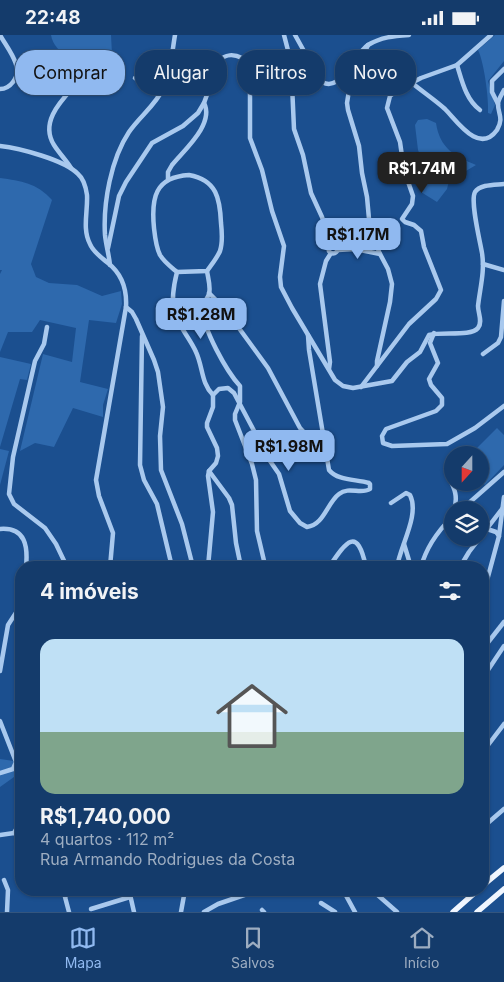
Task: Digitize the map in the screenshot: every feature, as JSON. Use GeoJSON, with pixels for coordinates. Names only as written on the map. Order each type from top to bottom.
{"type":"FeatureCollection","features":[{"type":"Feature","properties":{"kind":"main road"},"geometry":{"type":"LineString","coordinates":[[489,880],[504,868]]}},
{"type":"Feature","properties":{"kind":"main road"},"geometry":{"type":"LineString","coordinates":[[477,912],[504,889]]}},
{"type":"Feature","properties":{"kind":"main road"},"geometry":{"type":"LineString","coordinates":[[453,912],[471,896]]}},
{"type":"Feature","properties":{"kind":"street"},"geometry":{"type":"LineString","coordinates":[[0,35],[17,65],[18,72],[17,78],[10,85],[5,89],[0,89]]}},
{"type":"Feature","properties":{"kind":"street"},"geometry":{"type":"LineString","coordinates":[[171,50],[174,35]]}},
{"type":"Feature","properties":{"kind":"street"},"geometry":{"type":"LineString","coordinates":[[284,35],[290,62],[294,129],[303,155],[311,193],[332,245],[338,249],[354,249],[380,254]]}},
{"type":"Feature","properties":{"kind":"street"},"geometry":{"type":"LineString","coordinates":[[295,35],[315,75],[330,84],[342,78],[360,51],[368,45],[384,37],[409,35]]}},
{"type":"Feature","properties":{"kind":"street"},"geometry":{"type":"LineString","coordinates":[[416,81],[457,65],[491,35]]}},
{"type":"Feature","properties":{"kind":"street"},"geometry":{"type":"LineString","coordinates":[[368,45],[350,84],[347,97],[348,110],[359,146],[370,230],[388,269],[392,289],[377,366]]}},
{"type":"Feature","properties":{"kind":"street"},"geometry":{"type":"LineString","coordinates":[[108,248],[121,190],[147,149],[156,140],[183,126],[192,119],[204,103],[222,57],[231,55],[242,58],[250,73],[250,138],[262,170],[272,211],[284,246],[280,277],[281,287],[329,369],[340,384],[348,388],[360,388],[394,379],[407,362],[420,352],[429,335],[477,330],[480,319],[478,309],[484,264],[477,231],[474,195],[482,187],[504,185]]}},
{"type":"Feature","properties":{"kind":"street"},"geometry":{"type":"LineString","coordinates":[[457,65],[467,94],[473,105],[480,110]]}},
{"type":"Feature","properties":{"kind":"street"},"geometry":{"type":"LineString","coordinates":[[416,86],[446,110],[466,132],[478,138],[485,138],[497,130],[501,118],[498,104],[492,92],[492,81],[504,69]]}},
{"type":"Feature","properties":{"kind":"street"},"geometry":{"type":"LineString","coordinates":[[498,104],[504,90]]}},
{"type":"Feature","properties":{"kind":"street"},"geometry":{"type":"LineString","coordinates":[[67,95],[54,110],[50,125],[53,144],[72,169],[79,175],[85,187],[87,196],[86,228],[89,243],[123,281],[126,289],[126,307],[96,474],[99,496],[113,533],[111,561]]}},
{"type":"Feature","properties":{"kind":"street"},"geometry":{"type":"LineString","coordinates":[[110,265],[105,239],[105,222],[112,173],[129,133],[155,103],[159,95]]}},
{"type":"Feature","properties":{"kind":"street"},"geometry":{"type":"LineString","coordinates":[[360,388],[410,324],[436,299],[441,290],[424,247],[421,231],[402,219],[412,204],[413,196],[402,165],[400,142],[388,114],[387,105],[392,95]]}},
{"type":"Feature","properties":{"kind":"street"},"geometry":{"type":"LineString","coordinates":[[168,179],[168,172],[172,165],[200,131],[206,115],[204,103]]}},
{"type":"Feature","properties":{"kind":"street"},"geometry":{"type":"LineString","coordinates":[[0,146],[34,154],[72,169]]}},
{"type":"Feature","properties":{"kind":"street"},"geometry":{"type":"LineString","coordinates":[[207,271],[177,272],[160,256],[155,239],[152,210],[154,197],[168,179],[194,176],[210,185],[218,195],[222,245],[207,271],[209,293],[203,309],[206,325],[228,373],[240,386],[240,405],[234,417],[256,480],[257,531],[266,561]]}},
{"type":"Feature","properties":{"kind":"street"},"geometry":{"type":"LineString","coordinates":[[354,249],[366,241],[370,230]]}},
{"type":"Feature","properties":{"kind":"street"},"geometry":{"type":"LineString","coordinates":[[329,369],[330,362],[320,283],[326,261],[331,253],[329,249],[332,245]]}},
{"type":"Feature","properties":{"kind":"street"},"geometry":{"type":"LineString","coordinates":[[331,253],[336,253],[338,249]]}},
{"type":"Feature","properties":{"kind":"street"},"geometry":{"type":"LineString","coordinates":[[484,264],[504,270]]}},
{"type":"Feature","properties":{"kind":"street"},"geometry":{"type":"LineString","coordinates":[[177,272],[173,295],[175,313],[197,353],[202,377],[213,395],[213,407],[207,427],[217,448],[218,457],[216,463],[209,471],[208,479],[213,512],[209,561]]}},
{"type":"Feature","properties":{"kind":"street"},"geometry":{"type":"LineString","coordinates":[[209,293],[225,309],[268,368],[300,428],[326,456]]}},
{"type":"Feature","properties":{"kind":"street"},"geometry":{"type":"LineString","coordinates":[[483,354],[498,343],[501,337],[504,301]]}},
{"type":"Feature","properties":{"kind":"street"},"geometry":{"type":"LineString","coordinates":[[126,307],[134,315],[154,360],[163,407],[159,451],[161,470],[182,524],[191,561]]}},
{"type":"Feature","properties":{"kind":"street"},"geometry":{"type":"LineString","coordinates":[[47,327],[44,344],[35,361],[13,457],[9,494],[10,499],[19,509],[45,528],[64,561]]}},
{"type":"Feature","properties":{"kind":"street"},"geometry":{"type":"LineString","coordinates":[[213,395],[222,388],[232,390],[270,461],[279,474],[290,511],[306,527],[317,523],[332,501],[342,492],[370,489],[370,484],[368,483],[339,477],[330,472],[309,350],[308,333]]}},
{"type":"Feature","properties":{"kind":"street"},"geometry":{"type":"LineString","coordinates":[[434,333],[430,343],[438,363],[428,379],[442,398],[442,405],[436,411],[386,429],[382,436],[383,443],[392,445],[447,444],[475,429],[504,406]]}},
{"type":"Feature","properties":{"kind":"street"},"geometry":{"type":"LineString","coordinates":[[142,334],[140,465],[142,474],[157,504],[171,561]]}},
{"type":"Feature","properties":{"kind":"street"},"geometry":{"type":"LineString","coordinates":[[209,471],[232,505],[240,561]]}},
{"type":"Feature","properties":{"kind":"street"},"geometry":{"type":"LineString","coordinates":[[470,501],[504,472]]}},
{"type":"Feature","properties":{"kind":"street"},"geometry":{"type":"LineString","coordinates":[[498,476],[504,479]]}},
{"type":"Feature","properties":{"kind":"street"},"geometry":{"type":"LineString","coordinates":[[391,503],[404,494],[410,495],[411,516],[399,561]]}},
{"type":"Feature","properties":{"kind":"street"},"geometry":{"type":"LineString","coordinates":[[489,573],[499,536],[504,497]]}},
{"type":"Feature","properties":{"kind":"street"},"geometry":{"type":"LineString","coordinates":[[489,526],[503,508]]}},
{"type":"Feature","properties":{"kind":"street"},"geometry":{"type":"LineString","coordinates":[[423,561],[428,549],[444,528]]}},
{"type":"Feature","properties":{"kind":"street"},"geometry":{"type":"LineString","coordinates":[[0,529],[10,529],[17,532],[23,538],[28,554],[27,561]]}},
{"type":"Feature","properties":{"kind":"street"},"geometry":{"type":"LineString","coordinates":[[489,530],[496,532],[499,536]]}},
{"type":"Feature","properties":{"kind":"street"},"geometry":{"type":"LineString","coordinates":[[333,561],[344,545],[353,541],[361,547],[364,561]]}},
{"type":"Feature","properties":{"kind":"street"},"geometry":{"type":"LineString","coordinates":[[404,543],[409,561]]}},
{"type":"Feature","properties":{"kind":"street"},"geometry":{"type":"LineString","coordinates":[[464,561],[475,546]]}},
{"type":"Feature","properties":{"kind":"street"},"geometry":{"type":"LineString","coordinates":[[0,671],[8,625],[15,614]]}},
{"type":"Feature","properties":{"kind":"street"},"geometry":{"type":"LineString","coordinates":[[489,641],[504,623]]}},
{"type":"Feature","properties":{"kind":"street"},"geometry":{"type":"LineString","coordinates":[[489,668],[504,646]]}},
{"type":"Feature","properties":{"kind":"street"},"geometry":{"type":"LineString","coordinates":[[0,721],[15,759]]}},
{"type":"Feature","properties":{"kind":"street"},"geometry":{"type":"LineString","coordinates":[[489,744],[504,724]]}},
{"type":"Feature","properties":{"kind":"street"},"geometry":{"type":"LineString","coordinates":[[0,773],[14,769],[15,766]]}},
{"type":"Feature","properties":{"kind":"street"},"geometry":{"type":"LineString","coordinates":[[489,822],[504,809]]}},
{"type":"Feature","properties":{"kind":"street"},"geometry":{"type":"LineString","coordinates":[[0,835],[14,833]]}},
{"type":"Feature","properties":{"kind":"street"},"geometry":{"type":"LineString","coordinates":[[4,879],[8,890],[7,912]]}},
{"type":"Feature","properties":{"kind":"street"},"geometry":{"type":"LineString","coordinates":[[66,896],[69,912]]}},
{"type":"Feature","properties":{"kind":"street"},"geometry":{"type":"LineString","coordinates":[[181,912],[185,896]]}},
{"type":"Feature","properties":{"kind":"street"},"geometry":{"type":"LineString","coordinates":[[204,912],[223,902],[241,896]]}},
{"type":"Feature","properties":{"kind":"street"},"geometry":{"type":"LineString","coordinates":[[346,896],[355,912]]}},
{"type":"Feature","properties":{"kind":"street"},"geometry":{"type":"LineString","coordinates":[[379,896],[397,912]]}},
{"type":"Feature","properties":{"kind":"street"},"geometry":{"type":"LineString","coordinates":[[91,909],[130,897],[134,912]]}},
{"type":"Feature","properties":{"kind":"street"},"geometry":{"type":"LineString","coordinates":[[321,903],[335,912]]}},
{"type":"Feature","properties":{"kind":"shaded area"},"geometry":{"type":"Polygon","coordinates":[[[51,35],[111,35],[112,50],[59,50],[53,42],[51,35]]]}},
{"type":"Feature","properties":{"kind":"shaded area"},"geometry":{"type":"Polygon","coordinates":[[[495,35],[504,35],[504,61],[488,81],[495,105],[491,114],[488,113],[486,81],[478,50],[495,35]]]}},
{"type":"Feature","properties":{"kind":"shaded area"},"geometry":{"type":"Polygon","coordinates":[[[427,119],[436,123],[441,139],[455,155],[476,165],[449,181],[447,189],[437,202],[421,192],[425,168],[418,150],[415,125],[418,120],[427,119]]]}},
{"type":"Feature","properties":{"kind":"shaded area"},"geometry":{"type":"Polygon","coordinates":[[[0,178],[34,186],[52,200],[31,264],[36,277],[49,283],[77,285],[102,296],[121,291],[122,304],[116,323],[89,320],[80,382],[108,389],[103,405],[103,417],[73,408],[54,447],[35,443],[20,451],[43,354],[72,362],[76,328],[40,320],[32,332],[8,332],[0,352],[0,274],[2,270],[0,270],[0,178]]]}},
{"type":"Feature","properties":{"kind":"shaded area"},"geometry":{"type":"Polygon","coordinates":[[[0,357],[31,364],[27,380],[20,379],[0,447],[0,357]]]}},
{"type":"Feature","properties":{"kind":"shaded area"},"geometry":{"type":"Polygon","coordinates":[[[497,428],[504,435],[504,465],[489,481],[489,446],[479,446],[497,428]]]}},
{"type":"Feature","properties":{"kind":"shaded area"},"geometry":{"type":"Polygon","coordinates":[[[0,449],[9,451],[0,485],[0,449]]]}},
{"type":"Feature","properties":{"kind":"shaded area"},"geometry":{"type":"Polygon","coordinates":[[[0,759],[15,761],[15,776],[0,787],[0,759]]]}}]}
